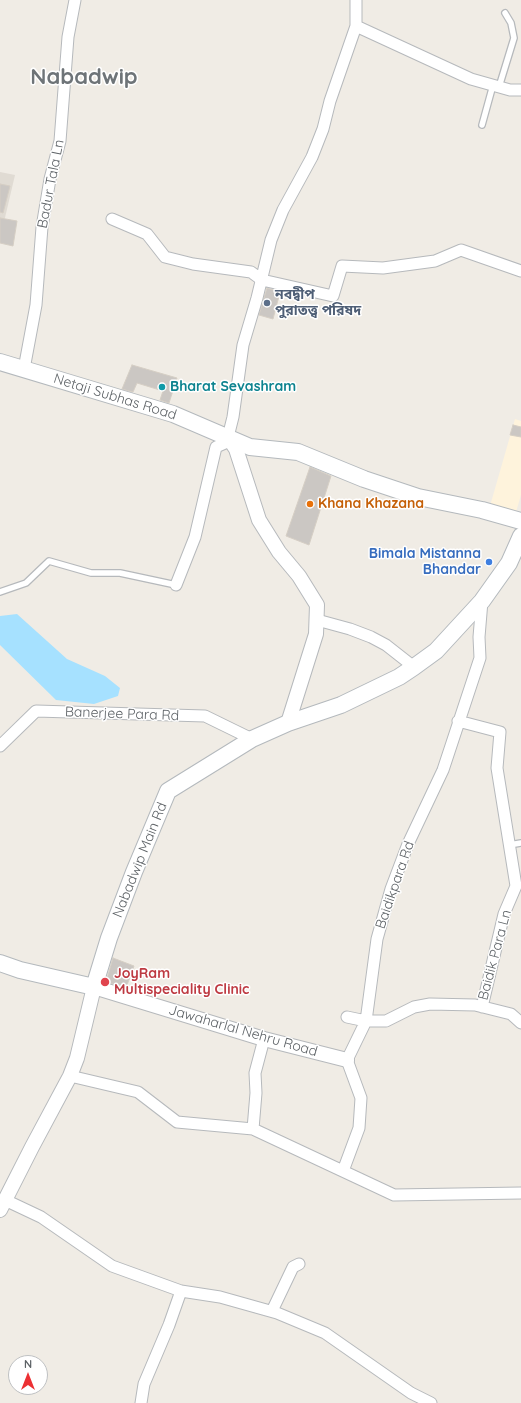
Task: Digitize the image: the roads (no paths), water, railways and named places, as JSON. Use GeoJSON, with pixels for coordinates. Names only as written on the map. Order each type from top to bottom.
{"type":"FeatureCollection","features":[{"type":"Feature","properties":{"kind":"main road","name":"Netaji Subhas Road"},"geometry":{"type":"LineString","coordinates":[[0,362],[173,414],[227,440],[250,447],[298,452],[364,479],[418,498],[482,510],[521,521]]}},
{"type":"Feature","properties":{"kind":"main road","name":"Nabadwip Main Rd"},"geometry":{"type":"LineString","coordinates":[[94,987],[109,938],[134,872],[168,791],[252,739],[288,723],[341,705],[398,677],[414,667],[436,651],[482,601],[509,563],[521,536]]}},
{"type":"Feature","properties":{"kind":"main road","name":"Jawaharlal Nehru Road"},"geometry":{"type":"LineString","coordinates":[[0,963],[20,970],[94,987]]}},
{"type":"Feature","properties":{"kind":"street","name":"Badur Tala Ln"},"geometry":{"type":"LineString","coordinates":[[24,368],[36,305],[42,227],[50,179],[60,141],[68,37],[75,0]]}},
{"type":"Feature","properties":{"kind":"street"},"geometry":{"type":"LineString","coordinates":[[176,585],[194,537],[216,447],[227,440],[233,417],[243,345],[259,278],[271,240],[283,210],[312,156],[323,129],[330,101],[356,26],[356,0]]}},
{"type":"Feature","properties":{"kind":"street"},"geometry":{"type":"LineString","coordinates":[[356,26],[471,79],[510,90],[521,90]]}},
{"type":"Feature","properties":{"kind":"street"},"geometry":{"type":"LineString","coordinates":[[112,219],[148,234],[165,257],[193,264],[251,272],[259,278],[333,296],[342,266],[383,268],[435,261],[461,250],[521,271]]}},
{"type":"Feature","properties":{"kind":"street"},"geometry":{"type":"LineString","coordinates":[[227,440],[236,449],[245,481],[259,520],[278,552],[299,576],[317,605],[316,634],[288,723]]}},
{"type":"Feature","properties":{"kind":"street","name":"Baidikpara Rd"},"geometry":{"type":"LineString","coordinates":[[347,1060],[366,1021],[377,939],[391,889],[408,844],[443,770],[480,658],[479,637],[482,601]]}},
{"type":"Feature","properties":{"kind":"street"},"geometry":{"type":"LineString","coordinates":[[317,620],[350,629],[371,637],[386,645],[414,667]]}},
{"type":"Feature","properties":{"kind":"street","name":"Banerjee Para Rd"},"geometry":{"type":"LineString","coordinates":[[0,746],[36,711],[205,716],[252,739]]}},
{"type":"Feature","properties":{"kind":"street","name":"Baidik Para Ln"},"geometry":{"type":"LineString","coordinates":[[458,721],[500,732],[498,768],[516,886],[504,914],[482,1007]]}},
{"type":"Feature","properties":{"kind":"street","name":"Jawaharlal Nehru Road"},"geometry":{"type":"LineString","coordinates":[[94,987],[264,1039],[347,1060]]}},
{"type":"Feature","properties":{"kind":"street","name":"Nabadwip Main Rd"},"geometry":{"type":"LineString","coordinates":[[3,1205],[70,1076],[94,987]]}},
{"type":"Feature","properties":{"kind":"street"},"geometry":{"type":"LineString","coordinates":[[347,1017],[366,1021],[386,1021],[414,1007],[430,1004],[475,1005],[511,1014],[521,1023]]}},
{"type":"Feature","properties":{"kind":"street"},"geometry":{"type":"LineString","coordinates":[[253,1129],[256,1093],[255,1073],[264,1039]]}},
{"type":"Feature","properties":{"kind":"street"},"geometry":{"type":"LineString","coordinates":[[343,1171],[359,1128],[361,1098],[347,1060]]}},
{"type":"Feature","properties":{"kind":"street"},"geometry":{"type":"LineString","coordinates":[[70,1076],[138,1092],[177,1122],[253,1129],[394,1195],[521,1193]]}},
{"type":"Feature","properties":{"kind":"street"},"geometry":{"type":"LineString","coordinates":[[3,1205],[40,1217],[112,1266],[181,1291],[220,1297],[272,1311],[325,1333],[411,1393],[431,1403]]}},
{"type":"Feature","properties":{"kind":"street"},"geometry":{"type":"LineString","coordinates":[[272,1311],[293,1267],[299,1264]]}},
{"type":"Feature","properties":{"kind":"street"},"geometry":{"type":"LineString","coordinates":[[140,1403],[144,1384],[169,1325],[181,1291]]}},
{"type":"Feature","properties":{"kind":"lane"},"geometry":{"type":"LineString","coordinates":[[482,125],[514,38],[511,23],[506,13]]}},
{"type":"Feature","properties":{"kind":"lane"},"geometry":{"type":"LineString","coordinates":[[0,592],[26,583],[49,561],[91,573],[124,574],[176,585]]}},
{"type":"Feature","properties":{"kind":"lane"},"geometry":{"type":"LineString","coordinates":[[509,844],[521,843]]}},
{"type":"Feature","properties":{"kind":"water"},"geometry":{"type":"Polygon","coordinates":[[[17,614],[67,659],[105,676],[120,688],[118,696],[94,704],[56,700],[0,645],[0,616],[17,614]]]}},
{"type":"Feature","properties":{"kind":"place","name":"নবদ্বীপ পুরাতত্ত্ব পরিষদ"},"geometry":{"type":"Point","coordinates":[267,303]}},
{"type":"Feature","properties":{"kind":"place","name":"Bharat Sevashram"},"geometry":{"type":"Point","coordinates":[162,387]}},
{"type":"Feature","properties":{"kind":"place","name":"Khana Khazana"},"geometry":{"type":"Point","coordinates":[310,504]}},
{"type":"Feature","properties":{"kind":"place","name":"Bimala Mistanna Bhandar"},"geometry":{"type":"Point","coordinates":[489,562]}},
{"type":"Feature","properties":{"kind":"place","name":"JoyRam Multispeciality Clinic"},"geometry":{"type":"Point","coordinates":[105,982]}},
{"type":"Feature","properties":{"kind":"district","name":"Nabadwip"},"geometry":{"type":"Point","coordinates":[84,77]}}]}
